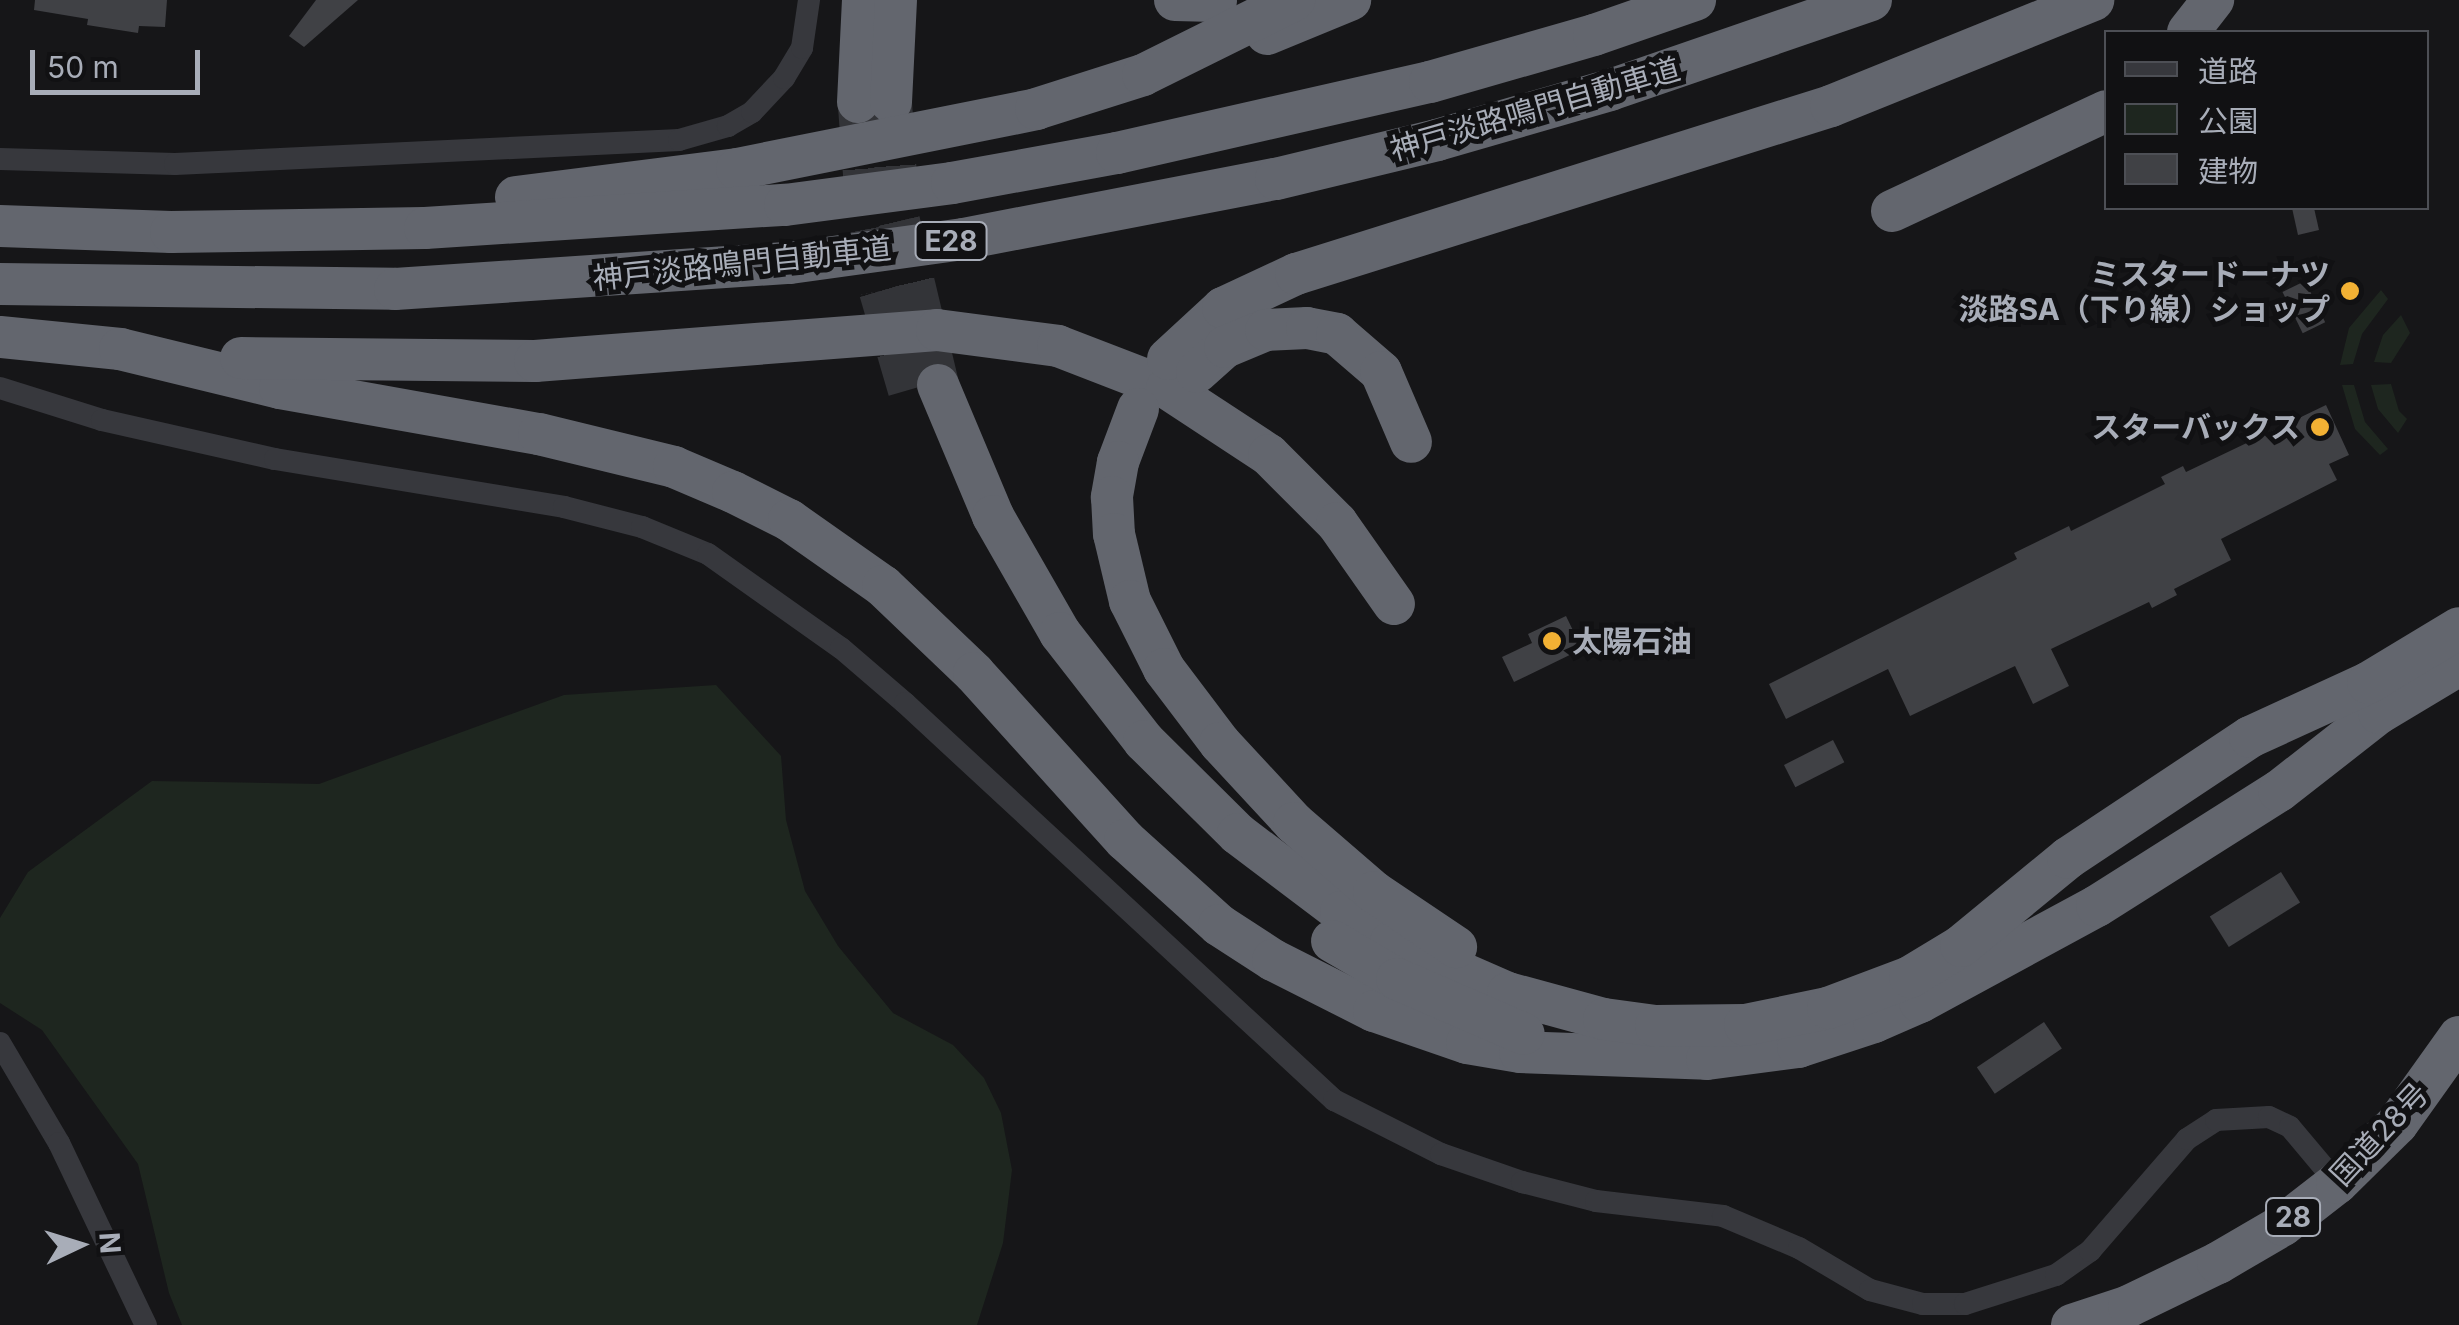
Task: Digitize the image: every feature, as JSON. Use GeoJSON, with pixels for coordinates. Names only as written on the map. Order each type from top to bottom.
{"type":"FeatureCollection","features":[{"type":"Feature","properties":{"kind":"highway"},"geometry":{"type":"LineString","coordinates":[[863,0],[874,102],[896,0]]}},
{"type":"Feature","properties":{"kind":"highway"},"geometry":{"type":"LineString","coordinates":[[1175,0],[1216,1]]}},
{"type":"Feature","properties":{"kind":"highway"},"geometry":{"type":"LineString","coordinates":[[1143,75],[1294,0]]}},
{"type":"Feature","properties":{"kind":"highway"},"geometry":{"type":"LineString","coordinates":[[283,231],[737,169],[976,123],[1088,94],[1264,35],[1350,0]]}},
{"type":"Feature","properties":{"kind":"highway","name":"神戸淡路鳴門自動車道"},"geometry":{"type":"LineString","coordinates":[[0,226],[283,231],[610,218],[785,205],[952,183],[1117,153],[1430,82],[1594,35],[1695,0]]}},
{"type":"Feature","properties":{"kind":"highway","name":"神戸淡路鳴門自動車道"},"geometry":{"type":"LineString","coordinates":[[0,284],[395,288],[790,263],[963,239],[1276,179],[1437,140],[1610,90],[1871,0]]}},
{"type":"Feature","properties":{"kind":"highway"},"geometry":{"type":"LineString","coordinates":[[1410,442],[1381,372],[1337,334],[1307,328],[1266,330],[1182,365],[1223,308],[1296,274],[1814,112],[2093,0]]}},
{"type":"Feature","properties":{"kind":"highway"},"geometry":{"type":"LineString","coordinates":[[2190,30],[2213,0]]}},
{"type":"Feature","properties":{"kind":"highway"},"geometry":{"type":"LineString","coordinates":[[1892,210],[2104,111]]}},
{"type":"Feature","properties":{"kind":"highway"},"geometry":{"type":"LineString","coordinates":[[0,337],[251,359],[451,363],[618,356],[883,331],[937,330],[1017,338],[1058,346],[1133,372],[1234,428],[1303,486],[1348,537],[1394,604]]}},
{"type":"Feature","properties":{"kind":"highway"},"geometry":{"type":"LineString","coordinates":[[120,349],[280,388],[606,448],[674,467],[733,492],[788,520],[883,586],[974,673],[1125,840],[1219,925],[1273,960],[1374,1011],[1468,1043],[1520,1052],[1610,1039],[1656,1026],[1745,1025],[1828,1008],[1910,977],[1961,946],[2068,858],[2250,737],[2456,648]]}},
{"type":"Feature","properties":{"kind":"highway"},"geometry":{"type":"LineString","coordinates":[[923,388],[1060,633],[1144,740],[1226,822],[1293,878],[1392,942],[1610,1039],[1707,1058],[1798,1047],[1920,1002],[2098,906],[2278,791],[2456,648]]}},
{"type":"Feature","properties":{"kind":"highway"},"geometry":{"type":"LineString","coordinates":[[1149,414],[1118,462],[1112,498],[1114,534],[1130,602],[1164,669],[1256,784],[1374,892],[1610,1039]]}},
{"type":"Feature","properties":{"kind":"highway","name":"国道28号"},"geometry":{"type":"LineString","coordinates":[[2079,1324],[2129,1306],[2218,1264],[2283,1225],[2337,1183],[2397,1124],[2459,1037]]}},
{"type":"Feature","properties":{"kind":"street"},"geometry":{"type":"LineString","coordinates":[[0,159],[195,164],[680,140],[728,126],[752,112],[774,89],[802,48],[809,0]]}},
{"type":"Feature","properties":{"kind":"street"},"geometry":{"type":"LineString","coordinates":[[0,388],[102,420],[274,459],[564,507],[642,527],[708,554],[841,648],[1334,1100],[1440,1154],[1506,1177],[1596,1201],[1723,1216],[1798,1248],[1870,1290],[1923,1304],[1965,1304],[2056,1275],[2090,1251],[2187,1139],[2216,1120],[2268,1116],[2290,1127],[2337,1183]]}},
{"type":"Feature","properties":{"kind":"street"},"geometry":{"type":"LineString","coordinates":[[0,1043],[58,1143],[146,1325]]}},
{"type":"Feature","properties":{"kind":"green space"},"geometry":{"type":"Polygon","coordinates":[[[2381,290],[2388,299],[2362,334],[2353,364],[2340,365],[2349,328],[2381,290]]]}},
{"type":"Feature","properties":{"kind":"green space"},"geometry":{"type":"Polygon","coordinates":[[[2401,315],[2410,333],[2391,363],[2374,362],[2383,335],[2401,315]]]}},
{"type":"Feature","properties":{"kind":"green space"},"geometry":{"type":"Polygon","coordinates":[[[2391,384],[2399,411],[2407,419],[2398,433],[2378,409],[2371,385],[2391,384]]]}},
{"type":"Feature","properties":{"kind":"green space"},"geometry":{"type":"Polygon","coordinates":[[[2342,385],[2354,385],[2365,422],[2388,449],[2380,455],[2355,429],[2342,385]]]}},
{"type":"Feature","properties":{"kind":"green space"},"geometry":{"type":"Polygon","coordinates":[[[716,685],[781,756],[786,820],[805,891],[838,946],[893,1013],[953,1045],[984,1078],[1001,1113],[1012,1170],[1003,1243],[977,1325],[182,1325],[169,1293],[138,1164],[42,1030],[0,1003],[0,918],[28,872],[152,781],[319,784],[564,695],[716,685]]]}},
{"type":"Feature","properties":{"kind":"building"},"geometry":{"type":"Polygon","coordinates":[[[35,0],[167,0],[165,27],[139,26],[138,33],[87,25],[88,19],[34,10],[35,0]]]}},
{"type":"Feature","properties":{"kind":"building"},"geometry":{"type":"Polygon","coordinates":[[[316,0],[358,0],[304,47],[289,36],[316,0]]]}},
{"type":"Feature","properties":{"kind":"building"},"geometry":{"type":"Polygon","coordinates":[[[2292,210],[2314,210],[2319,230],[2298,235],[2292,210]]]}},
{"type":"Feature","properties":{"kind":"building"},"geometry":{"type":"Polygon","coordinates":[[[2305,281],[2325,322],[2303,333],[2283,292],[2305,281]]]}},
{"type":"Feature","properties":{"kind":"building"},"geometry":{"type":"Polygon","coordinates":[[[2326,405],[2349,455],[2329,464],[2337,480],[2221,539],[2231,560],[2174,589],[2177,595],[2152,608],[2149,602],[2051,649],[2069,686],[2033,704],[2015,666],[1910,716],[1888,669],[1786,719],[1769,684],[2017,559],[2014,553],[2069,526],[2071,531],[2165,484],[2161,477],[2183,466],[2186,472],[2326,405]]]}},
{"type":"Feature","properties":{"kind":"building"},"geometry":{"type":"Polygon","coordinates":[[[1566,616],[1582,649],[1514,682],[1502,657],[1532,643],[1528,634],[1566,616]]]}},
{"type":"Feature","properties":{"kind":"building"},"geometry":{"type":"Polygon","coordinates":[[[1833,740],[1844,762],[1795,787],[1784,765],[1833,740]]]}},
{"type":"Feature","properties":{"kind":"building"},"geometry":{"type":"Polygon","coordinates":[[[2281,872],[2300,903],[2229,947],[2210,917],[2281,872]]]}},
{"type":"Feature","properties":{"kind":"building"},"geometry":{"type":"Polygon","coordinates":[[[2044,1022],[2062,1049],[1995,1094],[1977,1067],[2044,1022]]]}},
{"type":"Feature","properties":{"kind":"tunnel"},"geometry":{"type":"LineString","coordinates":[[891,103],[899,221],[938,385]]}},
{"type":"Feature","properties":{"kind":"tunnel"},"geometry":{"type":"LineString","coordinates":[[859,106],[868,229],[880,291],[909,390]]}},
{"type":"Feature","properties":{"kind":"place","name":"ミスタードーナツ 淡路SA（下り線）ショップ"},"geometry":{"type":"Point","coordinates":[2350,291]}},
{"type":"Feature","properties":{"kind":"place","name":"スターバックス"},"geometry":{"type":"Point","coordinates":[2320,427]}},
{"type":"Feature","properties":{"kind":"place","name":"太陽石油"},"geometry":{"type":"Point","coordinates":[1552,641]}}]}
